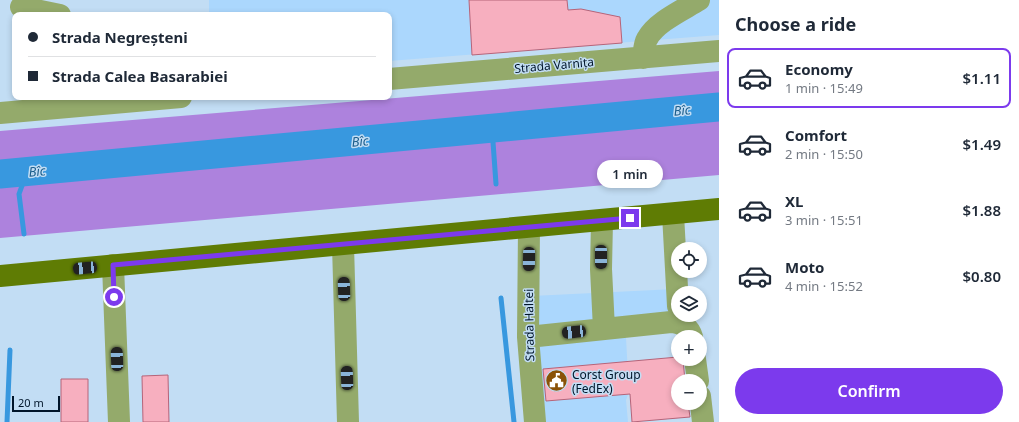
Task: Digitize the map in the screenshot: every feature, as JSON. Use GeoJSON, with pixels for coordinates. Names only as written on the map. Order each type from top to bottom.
{"type":"FeatureCollection","features":[{"type":"Feature","properties":{"kind":"main road"},"geometry":{"type":"LineString","coordinates":[[0,276],[529,228],[719,209]]}},
{"type":"Feature","properties":{"kind":"street"},"geometry":{"type":"LineString","coordinates":[[643,58],[646,40],[653,31],[664,21],[699,0]]}},
{"type":"Feature","properties":{"kind":"street"},"geometry":{"type":"LineString","coordinates":[[21,8],[43,12]]}},
{"type":"Feature","properties":{"kind":"street","name":"Strada Varnița"},"geometry":{"type":"LineString","coordinates":[[392,79],[719,51]]}},
{"type":"Feature","properties":{"kind":"street"},"geometry":{"type":"LineString","coordinates":[[0,112],[138,100]]}},
{"type":"Feature","properties":{"kind":"street"},"geometry":{"type":"LineString","coordinates":[[674,214],[679,286]]}},
{"type":"Feature","properties":{"kind":"street"},"geometry":{"type":"LineString","coordinates":[[602,221],[601,269],[604,329]]}},
{"type":"Feature","properties":{"kind":"street","name":"Strada Haltei"},"geometry":{"type":"LineString","coordinates":[[529,228],[528,337],[535,422]]}},
{"type":"Feature","properties":{"kind":"street"},"geometry":{"type":"LineString","coordinates":[[343,244],[348,422]]}},
{"type":"Feature","properties":{"kind":"street"},"geometry":{"type":"LineString","coordinates":[[113,265],[119,422]]}},
{"type":"Feature","properties":{"kind":"street"},"geometry":{"type":"LineString","coordinates":[[528,337],[671,321]]}},
{"type":"Feature","properties":{"kind":"street"},"geometry":{"type":"LineString","coordinates":[[702,410],[703,422]]}},
{"type":"Feature","properties":{"kind":"shaded area"},"geometry":{"type":"Polygon","coordinates":[[[209,0],[719,0],[719,35],[392,61],[392,12],[209,12],[209,0]]]}},
{"type":"Feature","properties":{"kind":"shaded area"},"geometry":{"type":"Polygon","coordinates":[[[719,71],[719,175],[0,238],[0,131],[371,100],[392,100],[392,98],[719,71]]]}},
{"type":"Feature","properties":{"kind":"shaded area"},"geometry":{"type":"Polygon","coordinates":[[[671,289],[671,316],[625,320],[629,392],[626,400],[628,422],[543,422],[532,296],[671,289]]]}},
{"type":"Feature","properties":{"kind":"building"},"geometry":{"type":"Polygon","coordinates":[[[469,0],[567,0],[568,10],[581,9],[620,17],[622,43],[472,55],[469,0]]]}},
{"type":"Feature","properties":{"kind":"building"},"geometry":{"type":"Polygon","coordinates":[[[671,358],[671,366],[684,366],[684,374],[671,374],[671,410],[689,410],[690,417],[632,422],[630,394],[546,401],[543,369],[671,358]]]}},
{"type":"Feature","properties":{"kind":"building"},"geometry":{"type":"Polygon","coordinates":[[[168,375],[169,422],[143,422],[142,376],[168,375]]]}},
{"type":"Feature","properties":{"kind":"building"},"geometry":{"type":"Polygon","coordinates":[[[61,379],[88,379],[88,422],[61,422],[61,379]]]}},
{"type":"Feature","properties":{"kind":"waterway","name":"Bîc"},"geometry":{"type":"LineString","coordinates":[[0,174],[719,107]]}},
{"type":"Feature","properties":{"kind":"waterway"},"geometry":{"type":"LineString","coordinates":[[492,128],[496,184]]}},
{"type":"Feature","properties":{"kind":"waterway"},"geometry":{"type":"LineString","coordinates":[[24,234],[19,194],[27,172]]}},
{"type":"Feature","properties":{"kind":"waterway"},"geometry":{"type":"LineString","coordinates":[[501,298],[514,422]]}},
{"type":"Feature","properties":{"kind":"waterway"},"geometry":{"type":"LineString","coordinates":[[7,422],[10,350]]}},
{"type":"Feature","properties":{"kind":"place","name":"Corst Group (FedEx)"},"geometry":{"type":"Point","coordinates":[557,381]}},
{"type":"Feature","properties":{"kind":"route"},"geometry":{"type":"LineString","coordinates":[[114,297],[113,265],[630,218]]}}]}
